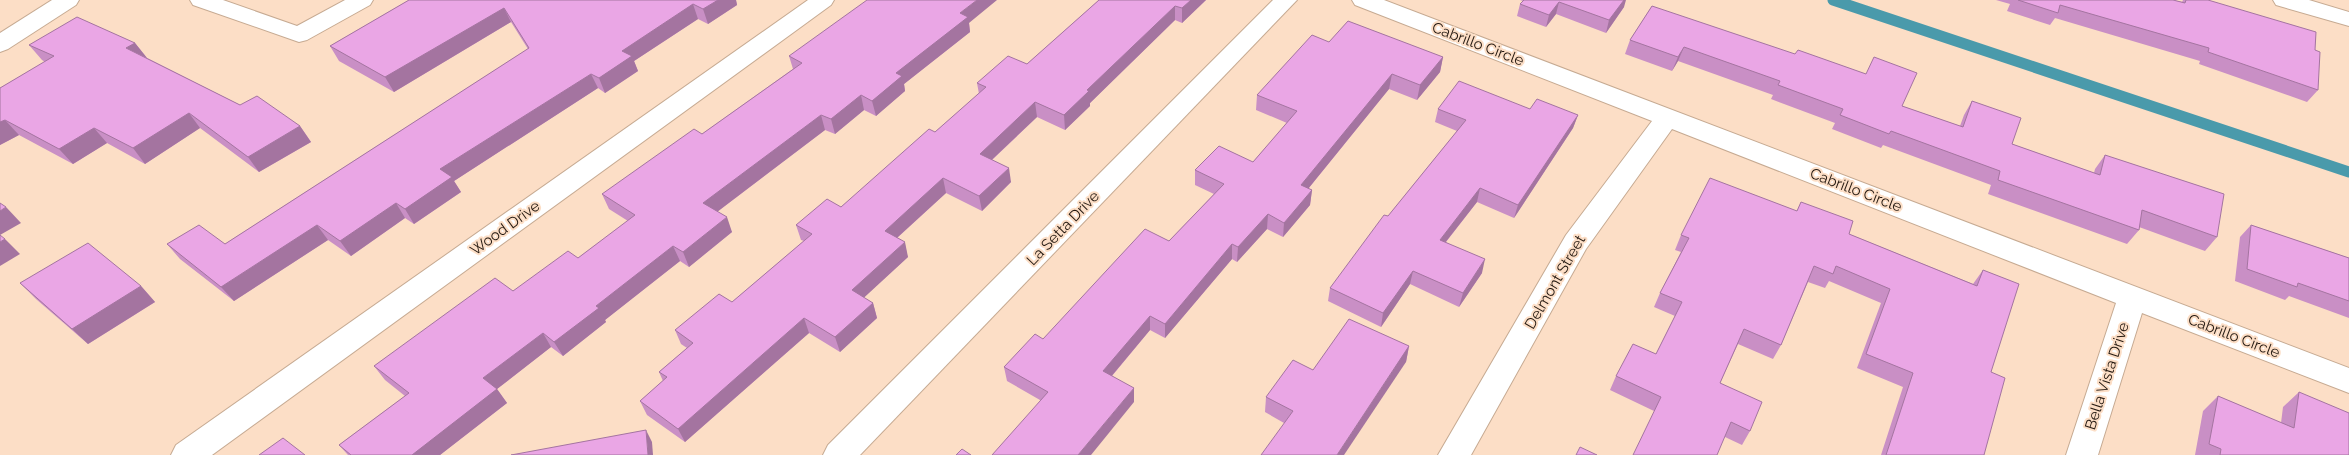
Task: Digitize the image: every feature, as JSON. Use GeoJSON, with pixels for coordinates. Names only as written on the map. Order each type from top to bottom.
{"type":"FeatureCollection","features":[{"type":"Feature","properties":{"kind":"street"},"geometry":{"type":"LineString","coordinates":[[0,44],[68,0]]}},
{"type":"Feature","properties":{"kind":"street"},"geometry":{"type":"LineString","coordinates":[[201,0],[299,35],[362,0]]}},
{"type":"Feature","properties":{"kind":"street","name":"Wood Drive"},"geometry":{"type":"LineString","coordinates":[[187,455],[823,0]]}},
{"type":"Feature","properties":{"kind":"street","name":"La Setta Drive"},"geometry":{"type":"LineString","coordinates":[[839,455],[1286,0]]}},
{"type":"Feature","properties":{"kind":"street","name":"Cabrillo Circle"},"geometry":{"type":"LineString","coordinates":[[1363,0],[2349,381]]}},
{"type":"Feature","properties":{"kind":"street"},"geometry":{"type":"LineString","coordinates":[[2284,0],[2349,19]]}},
{"type":"Feature","properties":{"kind":"street","name":"Delmont Street"},"geometry":{"type":"LineString","coordinates":[[1454,455],[1477,418],[1576,242],[1668,117]]}},
{"type":"Feature","properties":{"kind":"street","name":"Bella Vista Drive"},"geometry":{"type":"LineString","coordinates":[[2082,455],[2132,297]]}},
{"type":"Feature","properties":{"kind":"building"},"geometry":{"type":"Polygon","coordinates":[[[409,0],[718,0],[703,9],[693,4],[622,51],[632,56],[599,78],[591,74],[440,169],[452,177],[405,209],[396,203],[340,241],[317,225],[221,287],[167,244],[199,225],[225,244],[529,48],[504,8],[385,77],[330,46],[409,0]]]}},
{"type":"Feature","properties":{"kind":"building"},"geometry":{"type":"Polygon","coordinates":[[[867,0],[977,0],[960,13],[968,17],[896,73],[902,76],[872,101],[861,95],[831,119],[821,115],[703,203],[727,217],[683,252],[673,246],[596,306],[599,308],[554,342],[543,333],[483,378],[497,389],[412,455],[351,455],[339,445],[409,393],[374,366],[495,278],[513,291],[568,251],[578,258],[635,215],[602,194],[694,129],[702,134],[802,63],[789,56],[867,0]]]}},
{"type":"Feature","properties":{"kind":"building"},"geometry":{"type":"Polygon","coordinates":[[[1099,0],[1191,0],[1182,8],[1175,6],[1087,90],[1089,91],[1064,115],[1035,102],[980,154],[1009,168],[979,196],[943,178],[885,231],[905,242],[852,290],[873,303],[835,337],[804,318],[678,429],[640,401],[667,377],[659,372],[693,343],[675,330],[719,294],[732,302],[812,234],[796,225],[827,199],[841,207],[929,129],[935,132],[986,87],[977,83],[1008,56],[1027,64],[1099,0]]]}},
{"type":"Feature","properties":{"kind":"building"},"geometry":{"type":"Polygon","coordinates":[[[1524,0],[1624,0],[1609,20],[1559,2],[1549,15],[1520,4],[1524,0]]]}},
{"type":"Feature","properties":{"kind":"building"},"geometry":{"type":"Polygon","coordinates":[[[2018,0],[2173,0],[2185,3],[2186,0],[2208,0],[2316,32],[2315,50],[2320,52],[2318,90],[2208,52],[2209,48],[2060,5],[2058,13],[2018,0]]]}},
{"type":"Feature","properties":{"kind":"building"},"geometry":{"type":"Polygon","coordinates":[[[1652,6],[1795,54],[1798,50],[1866,74],[1874,57],[1917,73],[1902,106],[1963,127],[1972,101],[2021,118],[2012,144],[2100,175],[2105,155],[2224,194],[2217,237],[2142,210],[2139,230],[1998,180],[2000,171],[1891,131],[1889,134],[1840,115],[1843,109],[1778,85],[1780,81],[1684,47],[1678,57],[1630,40],[1652,6]]]}},
{"type":"Feature","properties":{"kind":"building"},"geometry":{"type":"Polygon","coordinates":[[[77,17],[135,43],[126,48],[240,105],[257,96],[300,126],[248,157],[189,113],[133,148],[94,128],[59,149],[5,120],[0,122],[0,88],[54,56],[29,45],[77,17]]]}},
{"type":"Feature","properties":{"kind":"building"},"geometry":{"type":"Polygon","coordinates":[[[1348,21],[1443,57],[1420,85],[1392,74],[1301,185],[1312,190],[1284,223],[1268,214],[1238,247],[1232,244],[1165,324],[1150,316],[1103,371],[1134,388],[1078,455],[992,455],[1048,392],[1004,367],[1035,334],[1043,339],[1145,229],[1169,241],[1224,184],[1195,170],[1219,146],[1253,162],[1297,111],[1257,95],[1312,35],[1329,42],[1348,21]]]}},
{"type":"Feature","properties":{"kind":"building"},"geometry":{"type":"Polygon","coordinates":[[[1459,81],[1530,109],[1537,99],[1578,115],[1518,205],[1480,188],[1440,240],[1485,259],[1463,293],[1413,271],[1383,313],[1330,288],[1384,215],[1388,216],[1466,120],[1438,109],[1459,81]]]}},
{"type":"Feature","properties":{"kind":"building"},"geometry":{"type":"Polygon","coordinates":[[[1710,178],[1797,211],[1801,202],[1853,221],[1849,234],[1977,286],[1983,270],[2019,284],[1991,372],[2005,378],[1984,455],[1886,455],[1913,373],[1866,354],[1890,289],[1836,266],[1833,274],[1814,266],[1781,345],[1744,329],[1720,383],[1762,402],[1750,431],[1731,422],[1717,455],[1633,455],[1661,397],[1616,376],[1633,344],[1656,354],[1682,302],[1660,293],[1689,238],[1681,235],[1710,178]]]}},
{"type":"Feature","properties":{"kind":"building"},"geometry":{"type":"Polygon","coordinates":[[[0,203],[6,207],[0,211],[0,203]]]}},
{"type":"Feature","properties":{"kind":"building"},"geometry":{"type":"Polygon","coordinates":[[[2251,225],[2349,258],[2349,301],[2298,283],[2297,287],[2247,269],[2251,225]]]}},
{"type":"Feature","properties":{"kind":"building"},"geometry":{"type":"Polygon","coordinates":[[[0,235],[5,239],[0,242],[0,235]]]}},
{"type":"Feature","properties":{"kind":"building"},"geometry":{"type":"Polygon","coordinates":[[[88,243],[141,286],[72,329],[20,283],[88,243]]]}},
{"type":"Feature","properties":{"kind":"building"},"geometry":{"type":"Polygon","coordinates":[[[1349,319],[1409,346],[1337,455],[1261,455],[1293,411],[1266,397],[1293,360],[1313,370],[1349,319]]]}},
{"type":"Feature","properties":{"kind":"building"},"geometry":{"type":"Polygon","coordinates":[[[2299,392],[2349,413],[2349,455],[2220,455],[2221,449],[2209,444],[2218,396],[2294,428],[2299,392]]]}},
{"type":"Feature","properties":{"kind":"building"},"geometry":{"type":"Polygon","coordinates":[[[646,430],[648,455],[511,455],[646,430]]]}},
{"type":"Feature","properties":{"kind":"building"},"geometry":{"type":"Polygon","coordinates":[[[283,438],[305,455],[259,455],[283,438]]]}},
{"type":"Feature","properties":{"kind":"building"},"geometry":{"type":"Polygon","coordinates":[[[1580,447],[1597,455],[1576,455],[1580,447]]]}},
{"type":"Feature","properties":{"kind":"building"},"geometry":{"type":"Polygon","coordinates":[[[962,449],[971,455],[956,455],[962,449]]]}},
{"type":"Feature","properties":{"kind":"waterway"},"geometry":{"type":"LineString","coordinates":[[1833,0],[2349,172]]}}]}
